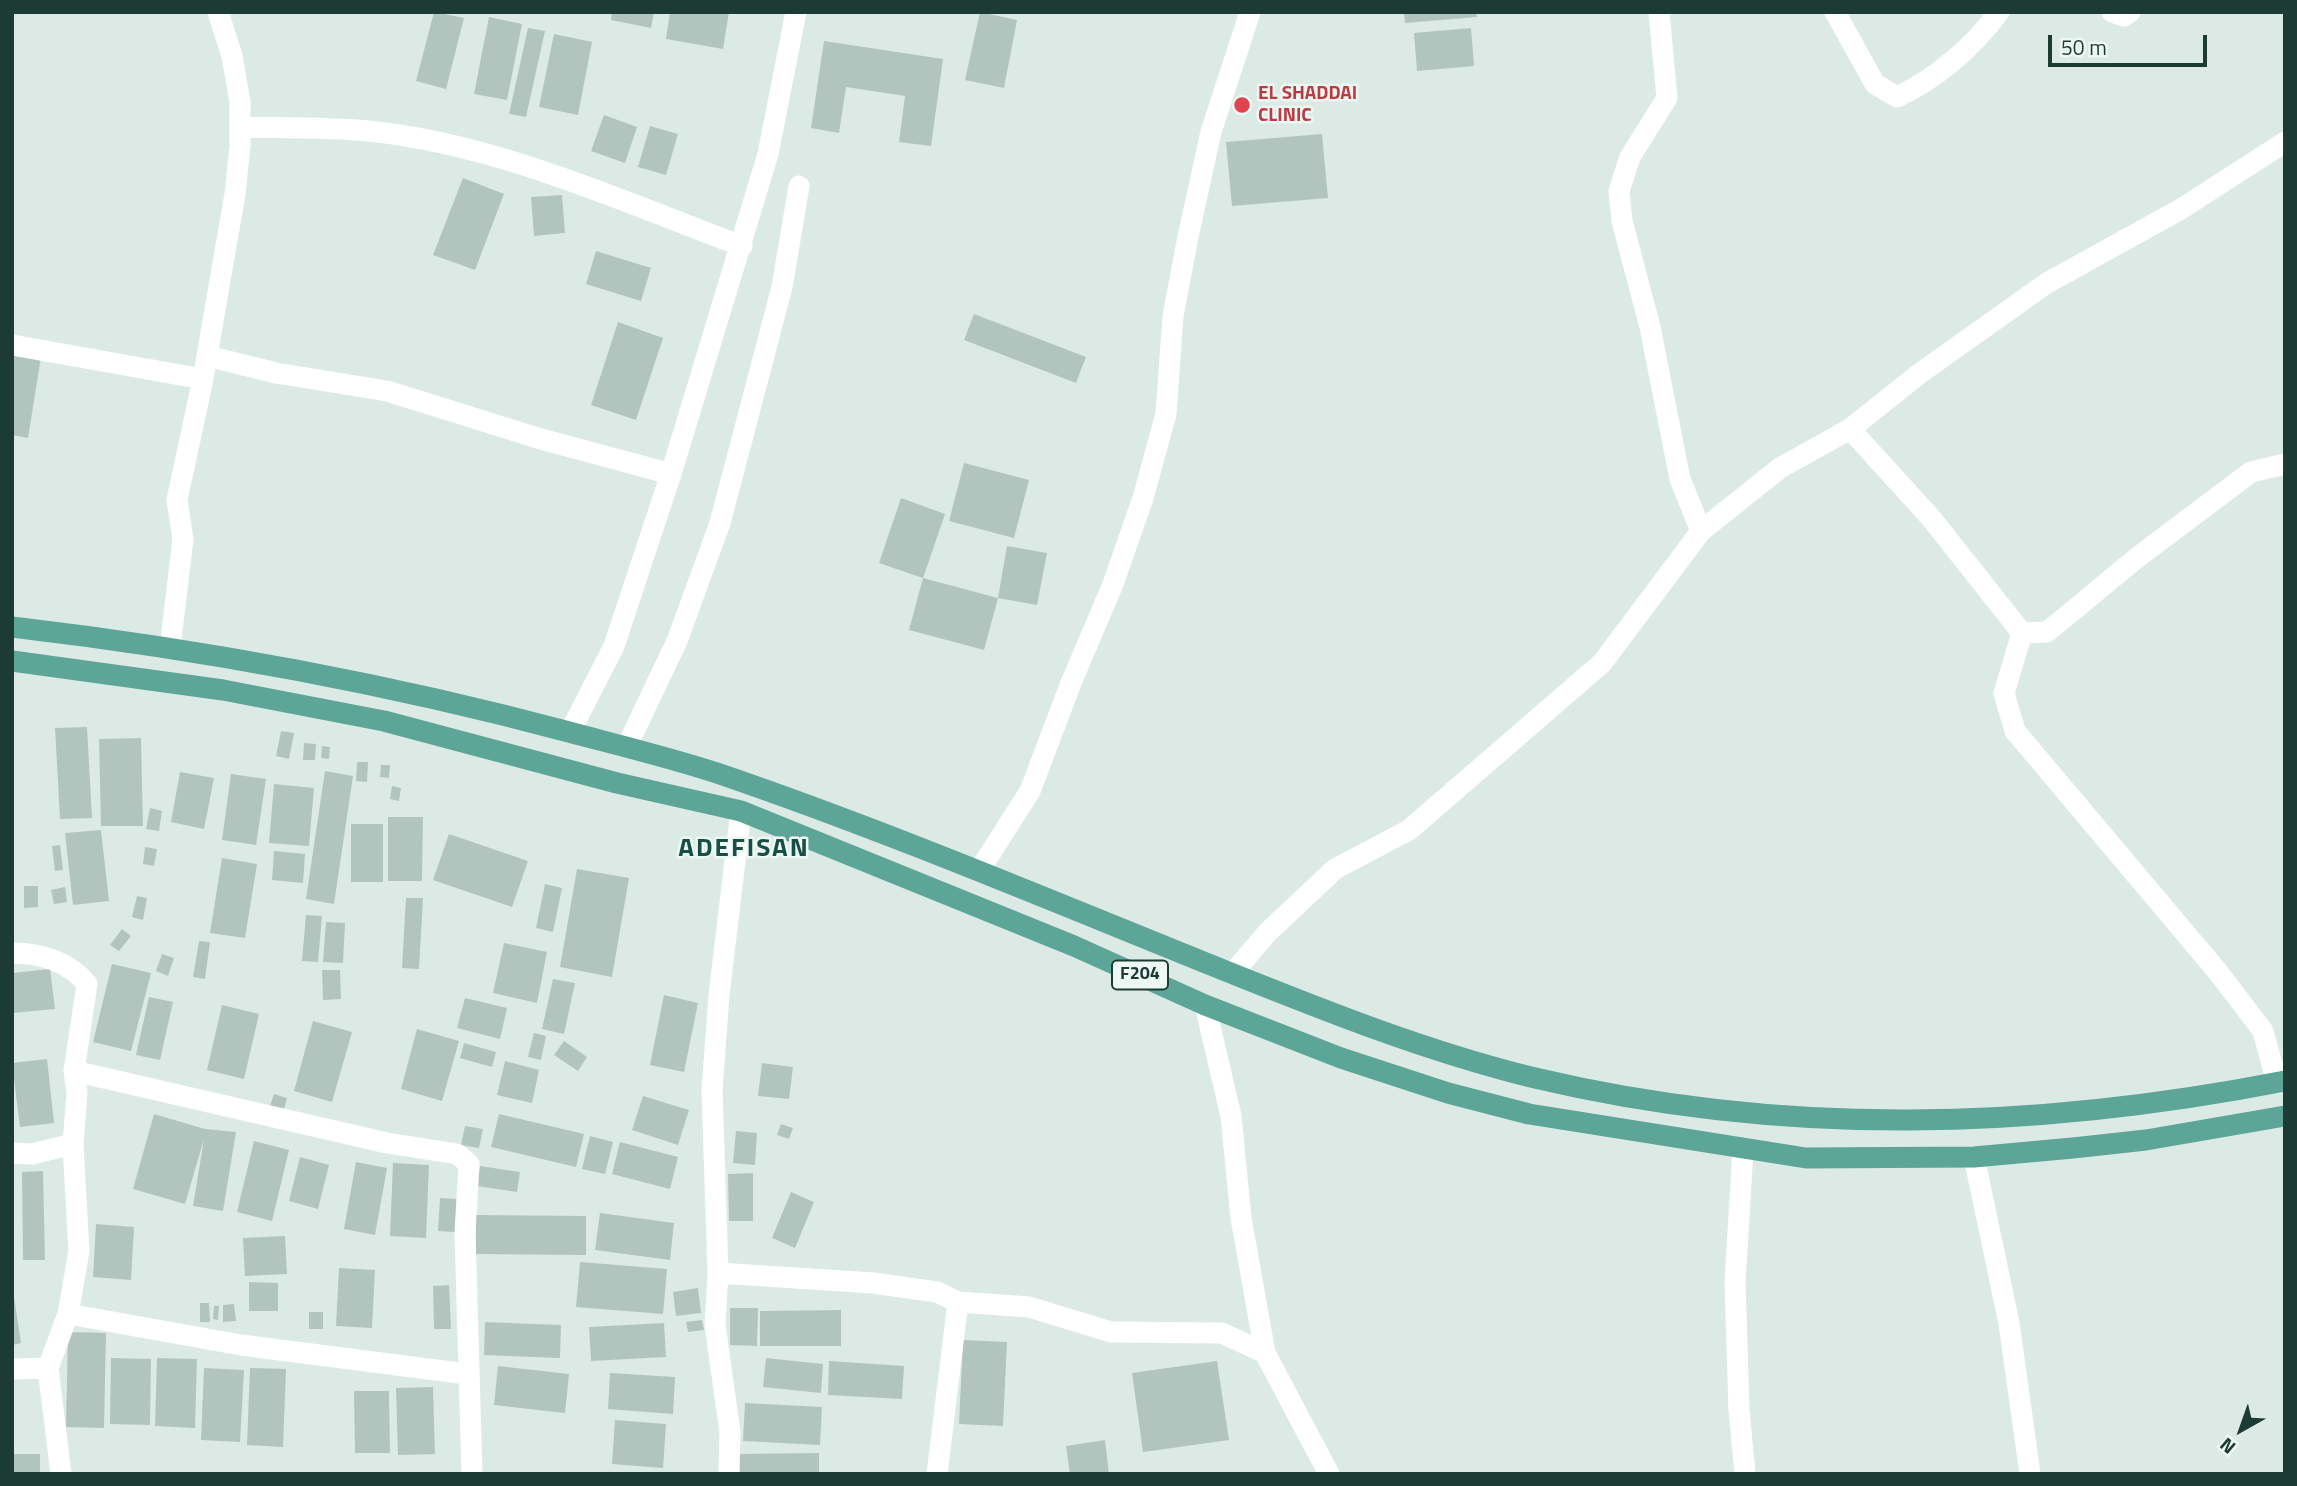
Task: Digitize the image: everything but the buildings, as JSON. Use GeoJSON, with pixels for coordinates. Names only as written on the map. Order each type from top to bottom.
{"type":"FeatureCollection","features":[{"type":"Feature","properties":{"kind":"main road","name":"F204"},"geometry":{"type":"LineString","coordinates":[[12,627],[170,648],[377,685],[627,746],[775,793],[979,871],[1349,1021],[1537,1078],[1729,1112],[1826,1121],[1981,1119],[2078,1114],[2281,1082]]}},
{"type":"Feature","properties":{"kind":"main road","name":"F204"},"geometry":{"type":"LineString","coordinates":[[12,661],[223,690],[384,721],[617,783],[741,811],[1074,946],[1205,1005],[1341,1058],[1448,1093],[1529,1114],[1742,1150],[1806,1158],[1974,1157],[2146,1140],[2285,1116]]}},
{"type":"Feature","properties":{"kind":"street"},"geometry":{"type":"LineString","coordinates":[[170,648],[183,539],[177,500],[203,379],[235,194],[240,102],[232,56],[218,12]]}},
{"type":"Feature","properties":{"kind":"street"},"geometry":{"type":"LineString","coordinates":[[570,732],[614,646],[671,474],[768,154],[796,12]]}},
{"type":"Feature","properties":{"kind":"street"},"geometry":{"type":"LineString","coordinates":[[979,871],[1030,791],[1143,498],[1166,414],[1173,316],[1211,132],[1250,12]]}},
{"type":"Feature","properties":{"kind":"street"},"geometry":{"type":"LineString","coordinates":[[1659,12],[1667,98],[1630,157],[1619,191],[1622,221],[1641,289],[1680,479],[1701,531]]}},
{"type":"Feature","properties":{"kind":"street"},"geometry":{"type":"LineString","coordinates":[[1835,12],[1875,84],[1897,97],[1914,89],[1974,42],[1999,12]]}},
{"type":"Feature","properties":{"kind":"street"},"geometry":{"type":"LineString","coordinates":[[2112,12],[2124,16],[2130,12]]}},
{"type":"Feature","properties":{"kind":"street"},"geometry":{"type":"LineString","coordinates":[[240,127],[368,131],[428,141],[521,164],[742,246]]}},
{"type":"Feature","properties":{"kind":"street"},"geometry":{"type":"LineString","coordinates":[[1232,974],[1268,932],[1335,869],[1409,830],[1602,663],[1701,531],[1780,468],[1850,429],[1919,374],[2047,283],[2181,209],[2285,142]]}},
{"type":"Feature","properties":{"kind":"street"},"geometry":{"type":"LineString","coordinates":[[627,746],[677,641],[720,523],[782,287],[799,186]]}},
{"type":"Feature","properties":{"kind":"street"},"geometry":{"type":"LineString","coordinates":[[12,345],[203,379]]}},
{"type":"Feature","properties":{"kind":"street"},"geometry":{"type":"LineString","coordinates":[[207,356],[276,373],[387,391],[541,439],[671,474]]}},
{"type":"Feature","properties":{"kind":"street"},"geometry":{"type":"LineString","coordinates":[[1850,429],[1931,518],[2022,633]]}},
{"type":"Feature","properties":{"kind":"street"},"geometry":{"type":"LineString","coordinates":[[2022,633],[2047,632],[2138,556],[2251,472],[2285,464]]}},
{"type":"Feature","properties":{"kind":"street"},"geometry":{"type":"LineString","coordinates":[[2022,633],[2004,693],[2015,731],[2091,817],[2263,1031],[2281,1082]]}},
{"type":"Feature","properties":{"kind":"street"},"geometry":{"type":"LineString","coordinates":[[729,1474],[730,1432],[715,1325],[718,1273],[712,1090],[719,995],[741,811]]}},
{"type":"Feature","properties":{"kind":"street"},"geometry":{"type":"LineString","coordinates":[[12,953],[53,959],[76,971],[87,984],[74,1071],[77,1093],[73,1144],[79,1251],[68,1314],[48,1368],[61,1474]]}},
{"type":"Feature","properties":{"kind":"street"},"geometry":{"type":"LineString","coordinates":[[1205,1005],[1231,1116],[1241,1218],[1265,1353],[1329,1474]]}},
{"type":"Feature","properties":{"kind":"street"},"geometry":{"type":"LineString","coordinates":[[74,1071],[387,1143],[457,1154],[469,1164],[465,1233],[472,1474]]}},
{"type":"Feature","properties":{"kind":"street"},"geometry":{"type":"LineString","coordinates":[[12,1153],[32,1154],[73,1144]]}},
{"type":"Feature","properties":{"kind":"street"},"geometry":{"type":"LineString","coordinates":[[1742,1150],[1735,1282],[1739,1410],[1745,1474]]}},
{"type":"Feature","properties":{"kind":"street"},"geometry":{"type":"LineString","coordinates":[[1974,1157],[2009,1323],[2030,1474]]}},
{"type":"Feature","properties":{"kind":"street"},"geometry":{"type":"LineString","coordinates":[[718,1273],[873,1283],[937,1292],[958,1302],[1029,1307],[1111,1332],[1223,1333],[1265,1353]]}},
{"type":"Feature","properties":{"kind":"street"},"geometry":{"type":"LineString","coordinates":[[937,1474],[958,1302]]}},
{"type":"Feature","properties":{"kind":"street"},"geometry":{"type":"LineString","coordinates":[[68,1314],[241,1345],[467,1374]]}},
{"type":"Feature","properties":{"kind":"street"},"geometry":{"type":"LineString","coordinates":[[12,1369],[48,1368]]}},
{"type":"Feature","properties":{"kind":"place","name":"EL SHADDAI CLINIC"},"geometry":{"type":"Point","coordinates":[1242,105]}},
{"type":"Feature","properties":{"kind":"district","name":"ADEFISAN"},"geometry":{"type":"Point","coordinates":[744,850]}}]}
